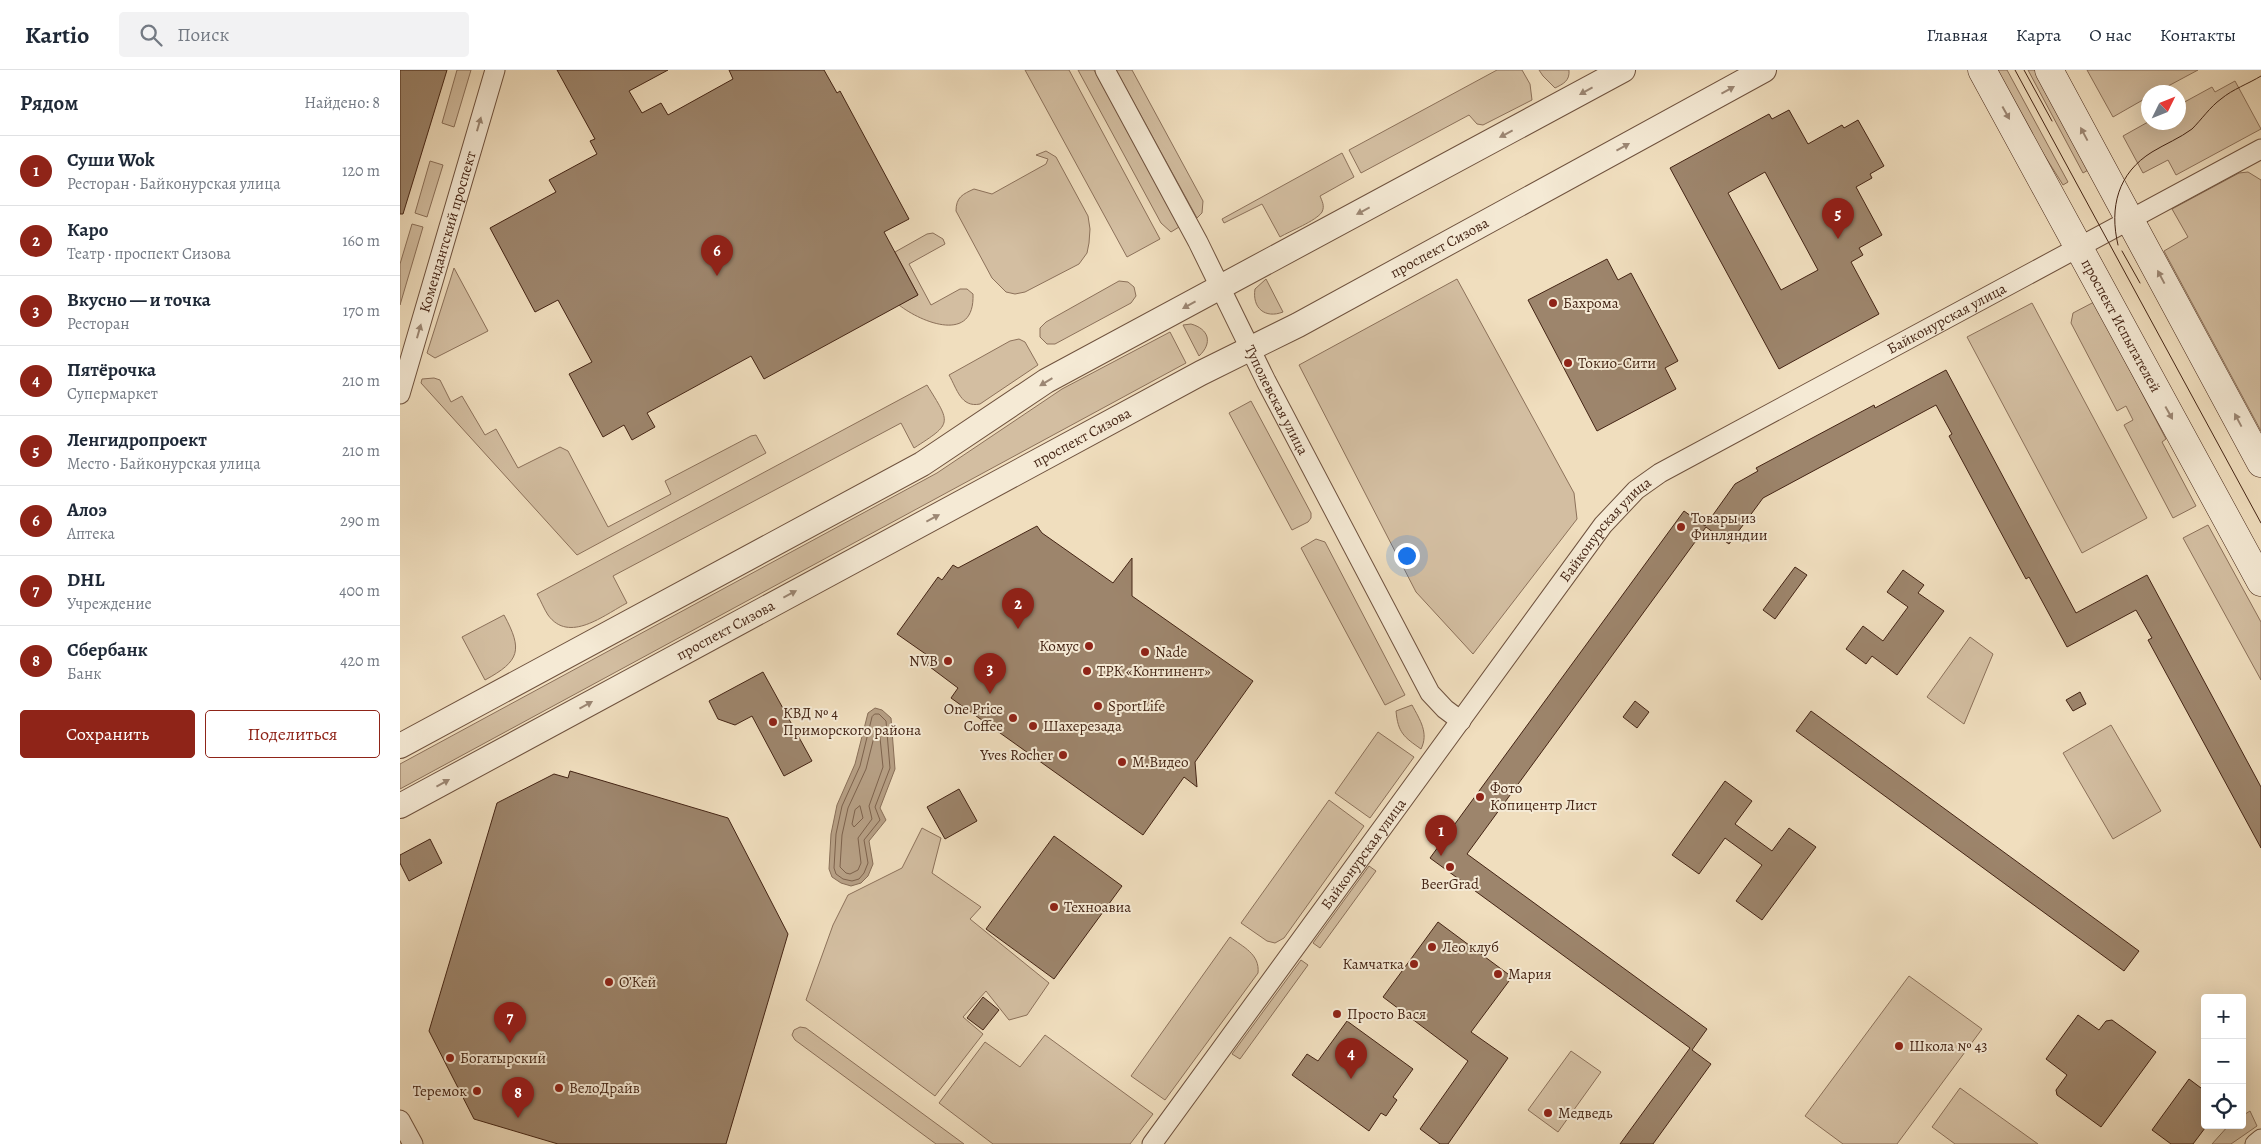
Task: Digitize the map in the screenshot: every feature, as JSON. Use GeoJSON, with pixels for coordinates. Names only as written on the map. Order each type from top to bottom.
{"type":"FeatureCollection","features":[{"type":"Feature","properties":{"kind":"main road","name":"проспект Испытателей"},"geometry":{"type":"LineString","coordinates":[[1982,70],[2261,582]]}},
{"type":"Feature","properties":{"kind":"main road"},"geometry":{"type":"LineString","coordinates":[[2049,70],[2261,463]]}},
{"type":"Feature","properties":{"kind":"street","name":"Комендантский проспект"},"geometry":{"type":"LineString","coordinates":[[400,394],[495,70]]}},
{"type":"Feature","properties":{"kind":"street","name":"Туполевская улица"},"geometry":{"type":"LineString","coordinates":[[1105,70],[1198,242],[1250,349],[1430,693],[1461,722]]}},
{"type":"Feature","properties":{"kind":"street"},"geometry":{"type":"LineString","coordinates":[[400,746],[906,472],[1046,381],[1623,70]]}},
{"type":"Feature","properties":{"kind":"street","name":"проспект Сизова"},"geometry":{"type":"LineString","coordinates":[[400,806],[1764,70]]}},
{"type":"Feature","properties":{"kind":"street","name":"Байконурская улица"},"geometry":{"type":"LineString","coordinates":[[1152,1144],[1603,526],[1636,490],[1660,473],[2079,247],[2260,153]]}},
{"type":"Feature","properties":{"kind":"street"},"geometry":{"type":"LineString","coordinates":[[400,1120],[413,1144]]}},
{"type":"Feature","properties":{"kind":"street"},"geometry":{"type":"LineString","coordinates":[[2255,1144],[2261,1139]]}},
{"type":"Feature","properties":{"kind":"shaded area"},"geometry":{"type":"Polygon","coordinates":[[[457,70],[471,70],[454,127],[442,123],[457,70]]]}},
{"type":"Feature","properties":{"kind":"shaded area"},"geometry":{"type":"Polygon","coordinates":[[[1025,70],[1069,70],[1160,239],[1127,257],[1025,70]]]}},
{"type":"Feature","properties":{"kind":"shaded area"},"geometry":{"type":"Polygon","coordinates":[[[1078,70],[1094,70],[1179,227],[1171,232],[1161,223],[1078,70]]]}},
{"type":"Feature","properties":{"kind":"shaded area"},"geometry":{"type":"Polygon","coordinates":[[[1116,70],[1132,70],[1203,201],[1202,213],[1197,218],[1116,70]]]}},
{"type":"Feature","properties":{"kind":"shaded area"},"geometry":{"type":"Polygon","coordinates":[[[1497,70],[1522,70],[1530,84],[1532,100],[1483,125],[1477,124],[1469,115],[1361,173],[1349,150],[1497,70]]]}},
{"type":"Feature","properties":{"kind":"shaded area"},"geometry":{"type":"Polygon","coordinates":[[[1539,70],[1569,70],[1569,74],[1565,82],[1555,88],[1539,70]]]}},
{"type":"Feature","properties":{"kind":"shaded area"},"geometry":{"type":"Polygon","coordinates":[[[1997,70],[2007,70],[2068,182],[2063,185],[2033,137],[1997,70]]]}},
{"type":"Feature","properties":{"kind":"shaded area"},"geometry":{"type":"Polygon","coordinates":[[[2028,70],[2038,70],[2090,169],[2083,173],[2028,70]]]}},
{"type":"Feature","properties":{"kind":"shaded area"},"geometry":{"type":"Polygon","coordinates":[[[2087,70],[2198,70],[2170,85],[2141,85],[2141,101],[2113,117],[2087,70]]]}},
{"type":"Feature","properties":{"kind":"shaded area"},"geometry":{"type":"Polygon","coordinates":[[[2235,81],[2261,129],[2176,175],[2168,160],[2143,173],[2123,136],[2141,126],[2141,130],[2186,130],[2186,101],[2212,87],[2215,92],[2235,81]]]}},
{"type":"Feature","properties":{"kind":"shaded area"},"geometry":{"type":"Polygon","coordinates":[[[1046,151],[1056,157],[1088,216],[1090,229],[1087,253],[1079,264],[1025,292],[1015,294],[1006,292],[992,278],[956,211],[957,202],[963,194],[974,189],[992,194],[1046,164],[1048,159],[1036,155],[1046,151]]]}},
{"type":"Feature","properties":{"kind":"shaded area"},"geometry":{"type":"Polygon","coordinates":[[[1342,153],[1354,177],[1320,196],[1323,210],[1309,222],[1280,237],[1262,204],[1224,223],[1222,219],[1342,153]]]}},
{"type":"Feature","properties":{"kind":"shaded area"},"geometry":{"type":"Polygon","coordinates":[[[430,161],[443,165],[427,217],[415,213],[430,161]]]}},
{"type":"Feature","properties":{"kind":"shaded area"},"geometry":{"type":"Polygon","coordinates":[[[2248,172],[2261,180],[2261,431],[2164,251],[2188,237],[2172,209],[2239,173],[2248,172]]]}},
{"type":"Feature","properties":{"kind":"shaded area"},"geometry":{"type":"Polygon","coordinates":[[[412,224],[423,227],[400,305],[400,264],[412,224]]]}},
{"type":"Feature","properties":{"kind":"shaded area"},"geometry":{"type":"Polygon","coordinates":[[[933,233],[943,239],[945,244],[909,264],[931,305],[960,289],[967,289],[973,294],[971,310],[966,319],[957,324],[933,323],[909,312],[899,305],[918,295],[895,252],[927,234],[933,233]]]}},
{"type":"Feature","properties":{"kind":"shaded area"},"geometry":{"type":"Polygon","coordinates":[[[454,268],[488,331],[435,358],[427,353],[454,268]]]}},
{"type":"Feature","properties":{"kind":"shaded area"},"geometry":{"type":"Polygon","coordinates":[[[1266,279],[1283,312],[1277,314],[1265,313],[1258,306],[1255,289],[1266,279]]]}},
{"type":"Feature","properties":{"kind":"shaded area"},"geometry":{"type":"Polygon","coordinates":[[[1457,279],[1574,493],[1577,519],[1473,654],[1416,592],[1299,365],[1457,279]]]}},
{"type":"Feature","properties":{"kind":"shaded area"},"geometry":{"type":"Polygon","coordinates":[[[1119,281],[1128,282],[1134,287],[1136,296],[1131,303],[1055,344],[1047,344],[1040,337],[1040,328],[1046,322],[1119,281]]]}},
{"type":"Feature","properties":{"kind":"shaded area"},"geometry":{"type":"Polygon","coordinates":[[[2094,302],[2166,439],[2162,442],[2196,506],[2173,518],[2124,425],[2133,420],[2126,406],[2117,411],[2071,323],[2073,313],[2094,302]]]}},
{"type":"Feature","properties":{"kind":"shaded area"},"geometry":{"type":"Polygon","coordinates":[[[2032,303],[2147,518],[2082,553],[1967,337],[2032,303]]]}},
{"type":"Feature","properties":{"kind":"shaded area"},"geometry":{"type":"Polygon","coordinates":[[[1191,324],[1202,329],[1207,337],[1206,346],[1199,356],[1183,325],[1191,324]]]}},
{"type":"Feature","properties":{"kind":"shaded area"},"geometry":{"type":"Polygon","coordinates":[[[1170,332],[1186,363],[400,789],[400,764],[937,473],[1062,389],[1170,332]]]}},
{"type":"Feature","properties":{"kind":"shaded area"},"geometry":{"type":"Polygon","coordinates":[[[1019,339],[1025,342],[1038,365],[980,404],[968,403],[964,400],[949,375],[1010,341],[1019,339]]]}},
{"type":"Feature","properties":{"kind":"shaded area"},"geometry":{"type":"Polygon","coordinates":[[[434,378],[440,380],[451,402],[462,396],[485,435],[496,429],[518,468],[560,447],[568,451],[608,527],[671,494],[665,481],[751,436],[756,435],[766,453],[577,555],[421,383],[422,379],[434,378]]]}},
{"type":"Feature","properties":{"kind":"shaded area"},"geometry":{"type":"Polygon","coordinates":[[[927,385],[941,408],[944,422],[936,433],[914,448],[901,423],[613,576],[627,603],[597,620],[576,627],[566,627],[556,623],[548,615],[537,594],[927,385]]]}},
{"type":"Feature","properties":{"kind":"shaded area"},"geometry":{"type":"Polygon","coordinates":[[[1251,401],[1311,513],[1311,518],[1308,522],[1292,530],[1229,413],[1251,401]]]}},
{"type":"Feature","properties":{"kind":"shaded area"},"geometry":{"type":"Polygon","coordinates":[[[2208,525],[2261,622],[2261,680],[2183,538],[2208,525]]]}},
{"type":"Feature","properties":{"kind":"shaded area"},"geometry":{"type":"Polygon","coordinates":[[[1316,539],[1325,542],[1405,695],[1385,705],[1301,548],[1316,539]]]}},
{"type":"Feature","properties":{"kind":"shaded area"},"geometry":{"type":"Polygon","coordinates":[[[504,615],[514,637],[515,654],[505,667],[485,680],[462,637],[504,615]]]}},
{"type":"Feature","properties":{"kind":"shaded area"},"geometry":{"type":"Polygon","coordinates":[[[1970,637],[1993,654],[1964,724],[1927,697],[1970,637]]]}},
{"type":"Feature","properties":{"kind":"shaded area"},"geometry":{"type":"Polygon","coordinates":[[[1412,705],[1424,732],[1421,749],[1403,734],[1398,725],[1396,711],[1412,705]]]}},
{"type":"Feature","properties":{"kind":"shaded area"},"geometry":{"type":"Polygon","coordinates":[[[2111,725],[2161,811],[2113,839],[2063,753],[2111,725]]]}},
{"type":"Feature","properties":{"kind":"shaded area"},"geometry":{"type":"Polygon","coordinates":[[[1378,732],[1414,757],[1370,818],[1335,793],[1378,732]]]}},
{"type":"Feature","properties":{"kind":"shaded area"},"geometry":{"type":"Polygon","coordinates":[[[1329,800],[1364,826],[1284,938],[1275,943],[1267,941],[1241,923],[1329,800]]]}},
{"type":"Feature","properties":{"kind":"shaded area"},"geometry":{"type":"Polygon","coordinates":[[[922,828],[941,838],[932,873],[981,907],[970,919],[1049,983],[1027,1015],[1009,1020],[986,991],[963,1017],[983,1034],[935,1096],[806,1000],[833,925],[848,895],[902,868],[922,828]]]}},
{"type":"Feature","properties":{"kind":"shaded area"},"geometry":{"type":"Polygon","coordinates":[[[1369,866],[1376,871],[1320,948],[1313,943],[1369,866]]]}},
{"type":"Feature","properties":{"kind":"shaded area"},"geometry":{"type":"Polygon","coordinates":[[[1230,937],[1250,952],[1258,966],[1258,973],[1165,1100],[1131,1076],[1230,937]]]}},
{"type":"Feature","properties":{"kind":"shaded area"},"geometry":{"type":"Polygon","coordinates":[[[1301,960],[1308,965],[1240,1059],[1232,1054],[1301,960]]]}},
{"type":"Feature","properties":{"kind":"shaded area"},"geometry":{"type":"Polygon","coordinates":[[[1909,976],[1982,1029],[1897,1144],[1843,1144],[1805,1116],[1909,976]]]}},
{"type":"Feature","properties":{"kind":"shaded area"},"geometry":{"type":"Polygon","coordinates":[[[800,1027],[806,1028],[964,1144],[936,1144],[795,1040],[792,1035],[794,1030],[800,1027]]]}},
{"type":"Feature","properties":{"kind":"shaded area"},"geometry":{"type":"Polygon","coordinates":[[[1045,1035],[1153,1114],[1130,1144],[993,1144],[939,1103],[985,1042],[1020,1067],[1045,1035]]]}},
{"type":"Feature","properties":{"kind":"shaded area"},"geometry":{"type":"Polygon","coordinates":[[[1571,1051],[1601,1072],[1558,1132],[1528,1110],[1571,1051]]]}},
{"type":"Feature","properties":{"kind":"shaded area"},"geometry":{"type":"Polygon","coordinates":[[[1960,1088],[2038,1144],[1955,1144],[1932,1127],[1960,1088]]]}},
{"type":"Feature","properties":{"kind":"shaded area"},"geometry":{"type":"Polygon","coordinates":[[[2250,1111],[2257,1126],[2231,1144],[2212,1144],[2225,1129],[2246,1129],[2246,1114],[2250,1111]]]}},
{"type":"Feature","properties":{"kind":"water"},"geometry":{"type":"Polygon","coordinates":[[[875,708],[882,710],[891,718],[895,769],[880,808],[886,820],[869,841],[873,864],[868,876],[861,883],[851,886],[841,883],[832,877],[829,869],[831,834],[837,805],[855,764],[868,713],[875,708]]]}},
{"type":"Feature","properties":{"kind":"building"},"geometry":{"type":"Polygon","coordinates":[[[400,70],[447,70],[403,214],[400,214],[400,70]]]}},
{"type":"Feature","properties":{"kind":"building"},"geometry":{"type":"Polygon","coordinates":[[[557,70],[668,70],[629,91],[642,113],[661,103],[668,115],[733,79],[729,70],[824,70],[837,93],[840,91],[909,219],[884,232],[918,295],[764,379],[751,356],[647,413],[655,427],[632,440],[624,425],[603,437],[569,374],[592,362],[558,300],[535,312],[490,228],[556,192],[549,180],[597,154],[590,141],[595,139],[557,70]]]}},
{"type":"Feature","properties":{"kind":"building"},"geometry":{"type":"Polygon","coordinates":[[[1789,110],[1808,144],[1842,125],[1844,128],[1858,120],[1884,166],[1870,174],[1872,178],[1856,187],[1882,235],[1859,248],[1863,255],[1851,262],[1879,314],[1779,369],[1670,168],[1769,114],[1772,119],[1789,110]],[[1765,172],[1728,193],[1781,290],[1818,270],[1765,172]]]}},
{"type":"Feature","properties":{"kind":"building"},"geometry":{"type":"Polygon","coordinates":[[[1607,259],[1618,280],[1631,273],[1678,361],[1665,368],[1676,389],[1597,431],[1528,300],[1607,259]]]}},
{"type":"Feature","properties":{"kind":"building"},"geometry":{"type":"Polygon","coordinates":[[[1946,370],[2076,613],[2147,575],[2261,787],[2261,848],[2148,640],[2152,638],[2136,610],[2067,647],[2029,577],[2026,579],[1949,436],[1952,434],[1936,405],[1763,498],[1729,544],[1706,527],[1467,854],[1707,1029],[1692,1050],[1711,1064],[1653,1144],[1620,1144],[1690,1048],[1430,858],[1684,511],[1705,526],[1735,484],[1758,471],[1756,468],[1874,405],[1875,408],[1946,370]]]}},
{"type":"Feature","properties":{"kind":"building","name":"ТРК «Континент»"},"geometry":{"type":"Polygon","coordinates":[[[1037,526],[1042,533],[1113,583],[1132,558],[1132,596],[1253,681],[1195,762],[1197,787],[1184,777],[1143,835],[951,698],[958,688],[922,661],[927,655],[897,634],[938,577],[942,580],[953,565],[958,568],[1037,526]]]}},
{"type":"Feature","properties":{"kind":"building"},"geometry":{"type":"Polygon","coordinates":[[[1795,567],[1807,575],[1775,619],[1763,610],[1795,567]]]}},
{"type":"Feature","properties":{"kind":"building"},"geometry":{"type":"Polygon","coordinates":[[[1903,570],[1924,585],[1918,593],[1944,611],[1897,675],[1872,656],[1866,664],[1846,649],[1863,626],[1883,641],[1908,607],[1887,592],[1903,570]]]}},
{"type":"Feature","properties":{"kind":"building","name":"КВД № 4 Приморского района"},"geometry":{"type":"Polygon","coordinates":[[[763,672],[812,761],[784,776],[752,716],[735,725],[718,719],[709,701],[763,672]]]}},
{"type":"Feature","properties":{"kind":"building"},"geometry":{"type":"Polygon","coordinates":[[[2080,692],[2086,704],[2073,711],[2066,700],[2080,692]]]}},
{"type":"Feature","properties":{"kind":"building"},"geometry":{"type":"Polygon","coordinates":[[[1635,701],[1649,712],[1637,728],[1623,717],[1635,701]]]}},
{"type":"Feature","properties":{"kind":"building"},"geometry":{"type":"Polygon","coordinates":[[[1811,711],[2139,951],[2124,971],[1796,731],[1811,711]]]}},
{"type":"Feature","properties":{"kind":"building","name":"О’Кей"},"geometry":{"type":"Polygon","coordinates":[[[570,771],[728,818],[788,934],[726,1144],[558,1144],[474,1119],[429,1031],[497,803],[554,774],[568,778],[570,771]]]}},
{"type":"Feature","properties":{"kind":"building"},"geometry":{"type":"Polygon","coordinates":[[[1725,781],[1752,801],[1735,824],[1772,851],[1789,828],[1816,847],[1762,920],[1736,901],[1762,865],[1725,838],[1699,874],[1672,855],[1725,781]]]}},
{"type":"Feature","properties":{"kind":"building"},"geometry":{"type":"Polygon","coordinates":[[[959,789],[977,821],[945,839],[927,807],[959,789]]]}},
{"type":"Feature","properties":{"kind":"building","name":"Техноавиа"},"geometry":{"type":"Polygon","coordinates":[[[1054,836],[1122,886],[1054,979],[986,929],[1054,836]]]}},
{"type":"Feature","properties":{"kind":"building"},"geometry":{"type":"Polygon","coordinates":[[[430,839],[442,863],[409,881],[400,863],[400,855],[430,839]]]}},
{"type":"Feature","properties":{"kind":"building"},"geometry":{"type":"Polygon","coordinates":[[[1438,922],[1512,977],[1471,1032],[1508,1058],[1448,1144],[1440,1144],[1420,1129],[1468,1061],[1383,997],[1438,922]]]}},
{"type":"Feature","properties":{"kind":"building"},"geometry":{"type":"Polygon","coordinates":[[[983,997],[999,1010],[983,1030],[967,1018],[983,997]]]}},
{"type":"Feature","properties":{"kind":"building"},"geometry":{"type":"Polygon","coordinates":[[[2078,1015],[2099,1030],[2106,1021],[2112,1020],[2156,1052],[2101,1127],[2057,1095],[2056,1090],[2067,1075],[2046,1059],[2078,1015]]]}},
{"type":"Feature","properties":{"kind":"building"},"geometry":{"type":"Polygon","coordinates":[[[1347,1021],[1413,1069],[1393,1097],[1397,1100],[1386,1116],[1381,1113],[1369,1131],[1292,1075],[1307,1054],[1318,1061],[1347,1021]]]}},
{"type":"Feature","properties":{"kind":"building"},"geometry":{"type":"Polygon","coordinates":[[[2189,1079],[2201,1088],[2201,1129],[2204,1129],[2193,1144],[2171,1144],[2152,1130],[2189,1079]]]}},
{"type":"Feature","properties":{"kind":"tram line"},"geometry":{"type":"LineString","coordinates":[[2015,70],[2261,523]]}},
{"type":"Feature","properties":{"kind":"tram line"},"geometry":{"type":"LineString","coordinates":[[2024,70],[2052,121]]}},
{"type":"Feature","properties":{"kind":"tram line"},"geometry":{"type":"LineString","coordinates":[[2118,245],[2115,231],[2116,204],[2119,192],[2131,170],[2140,160],[2192,129],[2226,95],[2261,76]]}},
{"type":"Feature","properties":{"kind":"tram line"},"geometry":{"type":"LineString","coordinates":[[2122,251],[2140,283]]}},
{"type":"Feature","properties":{"kind":"place","name":"Ленгидропроект"},"geometry":{"type":"Point","coordinates":[1838,239]}},
{"type":"Feature","properties":{"kind":"place","name":"Алоэ"},"geometry":{"type":"Point","coordinates":[717,276]}},
{"type":"Feature","properties":{"kind":"place","name":"Бахрома"},"geometry":{"type":"Point","coordinates":[1553,303]}},
{"type":"Feature","properties":{"kind":"place","name":"Токио-Сити"},"geometry":{"type":"Point","coordinates":[1568,363]}},
{"type":"Feature","properties":{"kind":"place","name":"Товары из Финляндии"},"geometry":{"type":"Point","coordinates":[1681,527]}},
{"type":"Feature","properties":{"kind":"place","name":"Каро"},"geometry":{"type":"Point","coordinates":[1018,629]}},
{"type":"Feature","properties":{"kind":"place","name":"Комус"},"geometry":{"type":"Point","coordinates":[1089,646]}},
{"type":"Feature","properties":{"kind":"place","name":"Nade"},"geometry":{"type":"Point","coordinates":[1145,652]}},
{"type":"Feature","properties":{"kind":"place","name":"NVB"},"geometry":{"type":"Point","coordinates":[948,661]}},
{"type":"Feature","properties":{"kind":"place","name":"ТРК «Континент»"},"geometry":{"type":"Point","coordinates":[1087,671]}},
{"type":"Feature","properties":{"kind":"place","name":"Вкусно — и точка"},"geometry":{"type":"Point","coordinates":[990,694]}},
{"type":"Feature","properties":{"kind":"place","name":"SportLife"},"geometry":{"type":"Point","coordinates":[1098,706]}},
{"type":"Feature","properties":{"kind":"place","name":"One Price Coffee"},"geometry":{"type":"Point","coordinates":[1013,718]}},
{"type":"Feature","properties":{"kind":"place","name":"КВД № 4 Приморского района"},"geometry":{"type":"Point","coordinates":[773,722]}},
{"type":"Feature","properties":{"kind":"place","name":"Шахерезада"},"geometry":{"type":"Point","coordinates":[1033,726]}},
{"type":"Feature","properties":{"kind":"place","name":"Yves Rocher"},"geometry":{"type":"Point","coordinates":[1063,755]}},
{"type":"Feature","properties":{"kind":"place","name":"М.Видео"},"geometry":{"type":"Point","coordinates":[1122,762]}},
{"type":"Feature","properties":{"kind":"place","name":"Фото Копицентр Лист"},"geometry":{"type":"Point","coordinates":[1480,797]}},
{"type":"Feature","properties":{"kind":"place","name":"Суши Wok"},"geometry":{"type":"Point","coordinates":[1441,856]}},
{"type":"Feature","properties":{"kind":"place","name":"BeerGrad"},"geometry":{"type":"Point","coordinates":[1450,867]}},
{"type":"Feature","properties":{"kind":"place","name":"Техноавиа"},"geometry":{"type":"Point","coordinates":[1054,907]}},
{"type":"Feature","properties":{"kind":"place","name":"Лео клуб"},"geometry":{"type":"Point","coordinates":[1432,947]}},
{"type":"Feature","properties":{"kind":"place","name":"Камчатка"},"geometry":{"type":"Point","coordinates":[1414,964]}},
{"type":"Feature","properties":{"kind":"place","name":"Мария"},"geometry":{"type":"Point","coordinates":[1498,974]}},
{"type":"Feature","properties":{"kind":"place","name":"О’Кей"},"geometry":{"type":"Point","coordinates":[609,982]}},
{"type":"Feature","properties":{"kind":"place","name":"Просто Вася"},"geometry":{"type":"Point","coordinates":[1337,1014]}},
{"type":"Feature","properties":{"kind":"place","name":"DHL"},"geometry":{"type":"Point","coordinates":[510,1043]}},
{"type":"Feature","properties":{"kind":"place","name":"Школа № 43"},"geometry":{"type":"Point","coordinates":[1899,1046]}},
{"type":"Feature","properties":{"kind":"place","name":"Богатырский"},"geometry":{"type":"Point","coordinates":[450,1058]}},
{"type":"Feature","properties":{"kind":"place","name":"Пятёрочка"},"geometry":{"type":"Point","coordinates":[1351,1079]}},
{"type":"Feature","properties":{"kind":"place","name":"ВелоДрайв"},"geometry":{"type":"Point","coordinates":[559,1088]}},
{"type":"Feature","properties":{"kind":"place","name":"Теремок"},"geometry":{"type":"Point","coordinates":[477,1091]}},
{"type":"Feature","properties":{"kind":"place","name":"Медведь"},"geometry":{"type":"Point","coordinates":[1548,1113]}},
{"type":"Feature","properties":{"kind":"place","name":"Сбербанк"},"geometry":{"type":"Point","coordinates":[518,1118]}}]}
